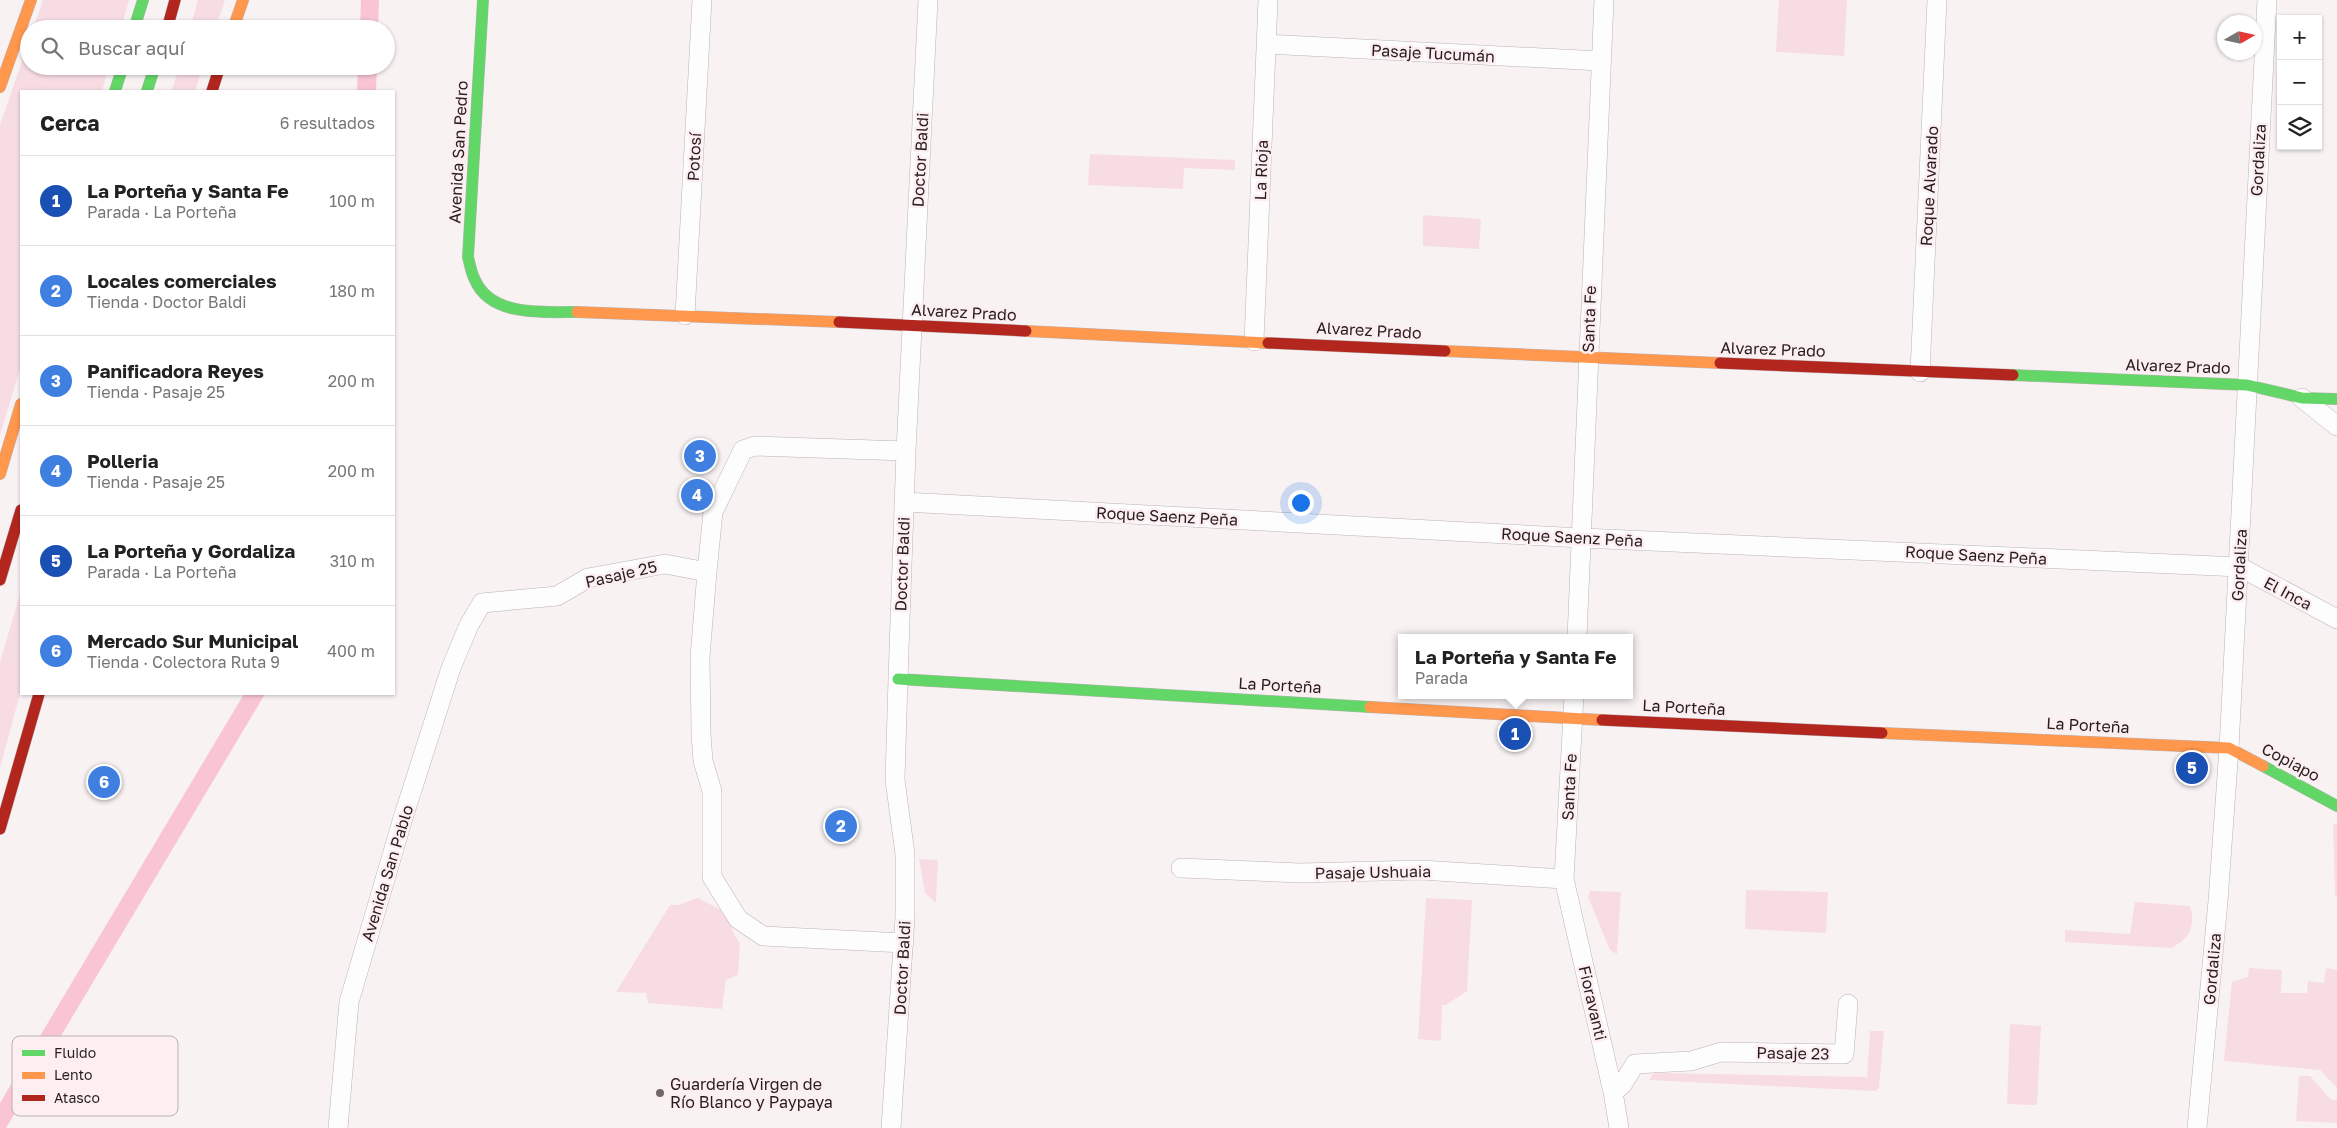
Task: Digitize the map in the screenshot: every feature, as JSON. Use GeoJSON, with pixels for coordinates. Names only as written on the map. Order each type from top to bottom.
{"type":"FeatureCollection","features":[{"type":"Feature","properties":{"kind":"main road"},"geometry":{"type":"LineString","coordinates":[[24,20],[31,0]]}},
{"type":"Feature","properties":{"kind":"main road"},"geometry":{"type":"LineString","coordinates":[[137,20],[143,0]]}},
{"type":"Feature","properties":{"kind":"main road"},"geometry":{"type":"LineString","coordinates":[[169,20],[175,0]]}},
{"type":"Feature","properties":{"kind":"main road"},"geometry":{"type":"LineString","coordinates":[[236,20],[243,0]]}},
{"type":"Feature","properties":{"kind":"main road","name":"Avenida San Pedro"},"geometry":{"type":"LineString","coordinates":[[483,0],[468,257],[475,281],[491,299]]}},
{"type":"Feature","properties":{"kind":"main road"},"geometry":{"type":"LineString","coordinates":[[0,87],[20,31]]}},
{"type":"Feature","properties":{"kind":"main road"},"geometry":{"type":"LineString","coordinates":[[115,90],[120,75]]}},
{"type":"Feature","properties":{"kind":"main road"},"geometry":{"type":"LineString","coordinates":[[148,90],[152,75]]}},
{"type":"Feature","properties":{"kind":"main road"},"geometry":{"type":"LineString","coordinates":[[212,90],[217,75]]}},
{"type":"Feature","properties":{"kind":"main road","name":"Alvarez Prado"},"geometry":{"type":"LineString","coordinates":[[491,299],[521,311],[685,315],[1254,340],[1587,358],[2247,385],[2302,398],[2337,398]]}},
{"type":"Feature","properties":{"kind":"main road"},"geometry":{"type":"LineString","coordinates":[[0,474],[20,407]]}},
{"type":"Feature","properties":{"kind":"main road"},"geometry":{"type":"LineString","coordinates":[[0,580],[20,513]]}},
{"type":"Feature","properties":{"kind":"main road","name":"La Porteña"},"geometry":{"type":"LineString","coordinates":[[898,680],[1573,719],[2230,748]]}},
{"type":"Feature","properties":{"kind":"main road"},"geometry":{"type":"LineString","coordinates":[[0,829],[39,695]]}},
{"type":"Feature","properties":{"kind":"main road","name":"Copiapo"},"geometry":{"type":"LineString","coordinates":[[2230,748],[2337,806]]}},
{"type":"Feature","properties":{"kind":"street","name":"Potosí"},"geometry":{"type":"LineString","coordinates":[[685,315],[702,0]]}},
{"type":"Feature","properties":{"kind":"street","name":"Doctor Baldi"},"geometry":{"type":"LineString","coordinates":[[891,1128],[904,943],[905,854],[895,780],[898,680],[906,452],[928,0]]}},
{"type":"Feature","properties":{"kind":"street","name":"La Rioja"},"geometry":{"type":"LineString","coordinates":[[1254,340],[1268,0]]}},
{"type":"Feature","properties":{"kind":"street","name":"Santa Fe"},"geometry":{"type":"LineString","coordinates":[[1577,634],[1587,358],[1604,0]]}},
{"type":"Feature","properties":{"kind":"street","name":"Roque Alvarado"},"geometry":{"type":"LineString","coordinates":[[1920,372],[1937,0]]}},
{"type":"Feature","properties":{"kind":"street","name":"Gordaliza"},"geometry":{"type":"LineString","coordinates":[[2197,1128],[2230,748],[2267,0]]}},
{"type":"Feature","properties":{"kind":"street","name":"Pasaje Tucumán"},"geometry":{"type":"LineString","coordinates":[[1266,44],[1600,62]]}},
{"type":"Feature","properties":{"kind":"street"},"geometry":{"type":"LineString","coordinates":[[2302,398],[2337,426]]}},
{"type":"Feature","properties":{"kind":"street"},"geometry":{"type":"LineString","coordinates":[[904,943],[762,936],[738,919],[712,877],[712,791],[703,761],[700,657],[706,572],[714,512],[743,450],[755,446],[906,452]]}},
{"type":"Feature","properties":{"kind":"street","name":"Roque Saenz Peña"},"geometry":{"type":"LineString","coordinates":[[904,502],[1582,538],[2240,567]]}},
{"type":"Feature","properties":{"kind":"street","name":"Pasaje 25"},"geometry":{"type":"LineString","coordinates":[[469,625],[482,603],[557,596],[588,578],[665,564],[706,572]]}},
{"type":"Feature","properties":{"kind":"street","name":"El Inca"},"geometry":{"type":"LineString","coordinates":[[2240,567],[2337,619]]}},
{"type":"Feature","properties":{"kind":"street","name":"Avenida San Pablo"},"geometry":{"type":"LineString","coordinates":[[338,1128],[349,1002],[445,687],[469,625]]}},
{"type":"Feature","properties":{"kind":"street","name":"Santa Fe"},"geometry":{"type":"LineString","coordinates":[[1564,879],[1574,699]]}},
{"type":"Feature","properties":{"kind":"street","name":"Pasaje Ushuaia"},"geometry":{"type":"LineString","coordinates":[[1181,868],[1300,873],[1421,870],[1564,879]]}},
{"type":"Feature","properties":{"kind":"street","name":"Fioravanti"},"geometry":{"type":"LineString","coordinates":[[1564,879],[1613,1092],[1619,1128]]}},
{"type":"Feature","properties":{"kind":"street","name":"Pasaje 23"},"geometry":{"type":"LineString","coordinates":[[1613,1092],[1622,1084],[1635,1064],[1691,1061],[1721,1052],[1844,1054],[1848,1004]]}},
{"type":"Feature","properties":{"kind":"shaded area"},"geometry":{"type":"Polygon","coordinates":[[[43,0],[129,0],[123,20],[36,20],[43,0]]]}},
{"type":"Feature","properties":{"kind":"shaded area"},"geometry":{"type":"Polygon","coordinates":[[[198,0],[225,0],[218,20],[192,20],[198,0]]]}},
{"type":"Feature","properties":{"kind":"shaded area"},"geometry":{"type":"Polygon","coordinates":[[[361,0],[379,0],[378,20],[360,20],[361,0]]]}},
{"type":"Feature","properties":{"kind":"shaded area"},"geometry":{"type":"Polygon","coordinates":[[[1779,0],[1847,0],[1844,56],[1776,52],[1779,0]]]}},
{"type":"Feature","properties":{"kind":"shaded area"},"geometry":{"type":"Polygon","coordinates":[[[20,67],[20,75],[106,75],[102,90],[20,90],[20,369],[0,435],[0,125],[20,67]]]}},
{"type":"Feature","properties":{"kind":"shaded area"},"geometry":{"type":"Polygon","coordinates":[[[176,75],[200,75],[195,90],[172,90],[176,75]]]}},
{"type":"Feature","properties":{"kind":"shaded area"},"geometry":{"type":"Polygon","coordinates":[[[358,75],[377,75],[376,90],[357,90],[358,75]]]}},
{"type":"Feature","properties":{"kind":"shaded area"},"geometry":{"type":"Polygon","coordinates":[[[1090,154],[1235,160],[1235,170],[1184,168],[1183,189],[1088,185],[1090,154]]]}},
{"type":"Feature","properties":{"kind":"shaded area"},"geometry":{"type":"Polygon","coordinates":[[[1423,215],[1481,219],[1479,249],[1423,246],[1423,215]]]}},
{"type":"Feature","properties":{"kind":"shaded area"},"geometry":{"type":"Polygon","coordinates":[[[20,594],[20,694],[0,768],[0,662],[20,594]]]}},
{"type":"Feature","properties":{"kind":"shaded area"},"geometry":{"type":"Polygon","coordinates":[[[243,695],[264,695],[61,1036],[40,1036],[243,695]]]}},
{"type":"Feature","properties":{"kind":"shaded area"},"geometry":{"type":"Polygon","coordinates":[[[2333,823],[2337,825],[2337,896],[2335,895],[2333,823]]]}},
{"type":"Feature","properties":{"kind":"shaded area"},"geometry":{"type":"Polygon","coordinates":[[[919,859],[938,860],[936,903],[925,893],[919,859]]]}},
{"type":"Feature","properties":{"kind":"shaded area"},"geometry":{"type":"Polygon","coordinates":[[[1746,890],[1828,892],[1826,933],[1745,929],[1746,890]]]}},
{"type":"Feature","properties":{"kind":"shaded area"},"geometry":{"type":"Polygon","coordinates":[[[1590,891],[1621,892],[1617,954],[1610,950],[1588,897],[1590,891]]]}},
{"type":"Feature","properties":{"kind":"shaded area"},"geometry":{"type":"Polygon","coordinates":[[[698,898],[727,913],[733,932],[740,944],[738,975],[726,980],[722,1009],[648,1003],[646,993],[616,992],[670,905],[678,905],[698,898]]]}},
{"type":"Feature","properties":{"kind":"shaded area"},"geometry":{"type":"Polygon","coordinates":[[[1426,898],[1472,900],[1467,991],[1446,1005],[1442,1005],[1441,1041],[1418,1039],[1426,898]]]}},
{"type":"Feature","properties":{"kind":"shaded area"},"geometry":{"type":"Polygon","coordinates":[[[2135,902],[2190,906],[2192,920],[2190,932],[2182,941],[2171,948],[2065,942],[2065,930],[2130,934],[2135,902]]]}},
{"type":"Feature","properties":{"kind":"shaded area"},"geometry":{"type":"Polygon","coordinates":[[[2249,968],[2282,970],[2281,993],[2307,993],[2308,981],[2324,983],[2326,968],[2337,970],[2337,1088],[2320,1070],[2224,1061],[2232,982],[2248,977],[2249,968]]]}},
{"type":"Feature","properties":{"kind":"shaded area"},"geometry":{"type":"Polygon","coordinates":[[[2010,1024],[2041,1026],[2037,1105],[2007,1104],[2010,1024]]]}},
{"type":"Feature","properties":{"kind":"shaded area"},"geometry":{"type":"Polygon","coordinates":[[[1870,1031],[1884,1031],[1879,1088],[1875,1091],[1649,1080],[1654,1073],[1867,1077],[1870,1031]]]}},
{"type":"Feature","properties":{"kind":"shaded area"},"geometry":{"type":"Polygon","coordinates":[[[2299,1076],[2310,1076],[2331,1100],[2337,1100],[2337,1123],[2296,1121],[2299,1076]]]}},
{"type":"Feature","properties":{"kind":"shaded area"},"geometry":{"type":"Polygon","coordinates":[[[12,1083],[13,1116],[6,1128],[0,1128],[0,1103],[12,1083]]]}},
{"type":"Feature","properties":{"kind":"traffic: fast"},"geometry":{"type":"LineString","coordinates":[[137,20],[143,0]]}},
{"type":"Feature","properties":{"kind":"traffic: fast"},"geometry":{"type":"LineString","coordinates":[[483,0],[468,257],[472,271],[475,280],[483,292],[493,301],[520,310],[534,312],[577,312]]}},
{"type":"Feature","properties":{"kind":"traffic: fast"},"geometry":{"type":"LineString","coordinates":[[115,90],[120,75]]}},
{"type":"Feature","properties":{"kind":"traffic: fast"},"geometry":{"type":"LineString","coordinates":[[147,90],[152,75]]}},
{"type":"Feature","properties":{"kind":"traffic: fast"},"geometry":{"type":"LineString","coordinates":[[2013,375],[2247,385],[2302,398],[2337,399]]}},
{"type":"Feature","properties":{"kind":"traffic: fast"},"geometry":{"type":"LineString","coordinates":[[898,679],[1370,707]]}},
{"type":"Feature","properties":{"kind":"traffic: fast"},"geometry":{"type":"LineString","coordinates":[[2263,766],[2337,806]]}},
{"type":"Feature","properties":{"kind":"traffic: slow"},"geometry":{"type":"LineString","coordinates":[[24,20],[31,0]]}},
{"type":"Feature","properties":{"kind":"traffic: slow"},"geometry":{"type":"LineString","coordinates":[[236,20],[243,0]]}},
{"type":"Feature","properties":{"kind":"traffic: slow"},"geometry":{"type":"LineString","coordinates":[[0,87],[20,31]]}},
{"type":"Feature","properties":{"kind":"traffic: slow"},"geometry":{"type":"LineString","coordinates":[[577,312],[839,322]]}},
{"type":"Feature","properties":{"kind":"traffic: slow"},"geometry":{"type":"LineString","coordinates":[[1026,331],[1268,343]]}},
{"type":"Feature","properties":{"kind":"traffic: slow"},"geometry":{"type":"LineString","coordinates":[[1445,351],[1720,363]]}},
{"type":"Feature","properties":{"kind":"traffic: slow"},"geometry":{"type":"LineString","coordinates":[[0,474],[20,407]]}},
{"type":"Feature","properties":{"kind":"traffic: slow"},"geometry":{"type":"LineString","coordinates":[[1370,707],[1602,720]]}},
{"type":"Feature","properties":{"kind":"traffic: slow"},"geometry":{"type":"LineString","coordinates":[[1882,733],[2229,748],[2263,766]]}},
{"type":"Feature","properties":{"kind":"traffic: jam"},"geometry":{"type":"LineString","coordinates":[[169,20],[175,0]]}},
{"type":"Feature","properties":{"kind":"traffic: jam"},"geometry":{"type":"LineString","coordinates":[[212,90],[217,75]]}},
{"type":"Feature","properties":{"kind":"traffic: jam"},"geometry":{"type":"LineString","coordinates":[[839,322],[1026,331]]}},
{"type":"Feature","properties":{"kind":"traffic: jam"},"geometry":{"type":"LineString","coordinates":[[1268,343],[1445,351]]}},
{"type":"Feature","properties":{"kind":"traffic: jam"},"geometry":{"type":"LineString","coordinates":[[1720,363],[2013,375]]}},
{"type":"Feature","properties":{"kind":"traffic: jam"},"geometry":{"type":"LineString","coordinates":[[0,580],[20,513]]}},
{"type":"Feature","properties":{"kind":"traffic: jam"},"geometry":{"type":"LineString","coordinates":[[0,829],[39,695]]}},
{"type":"Feature","properties":{"kind":"traffic: jam"},"geometry":{"type":"LineString","coordinates":[[1602,720],[1882,733]]}},
{"type":"Feature","properties":{"kind":"place","name":"Panificadora Reyes"},"geometry":{"type":"Point","coordinates":[700,456]}},
{"type":"Feature","properties":{"kind":"place","name":"Polleria"},"geometry":{"type":"Point","coordinates":[697,495]}},
{"type":"Feature","properties":{"kind":"place","name":"La Porteña y Santa Fe"},"geometry":{"type":"Point","coordinates":[1515,734]}},
{"type":"Feature","properties":{"kind":"place","name":"La Porteña y Gordaliza"},"geometry":{"type":"Point","coordinates":[2192,768]}},
{"type":"Feature","properties":{"kind":"place","name":"Mercado Sur Municipal"},"geometry":{"type":"Point","coordinates":[104,782]}},
{"type":"Feature","properties":{"kind":"place","name":"Locales comerciales"},"geometry":{"type":"Point","coordinates":[841,826]}},
{"type":"Feature","properties":{"kind":"place","name":"Guardería Virgen de Río Blanco y Paypaya"},"geometry":{"type":"Point","coordinates":[660,1093]}}]}
